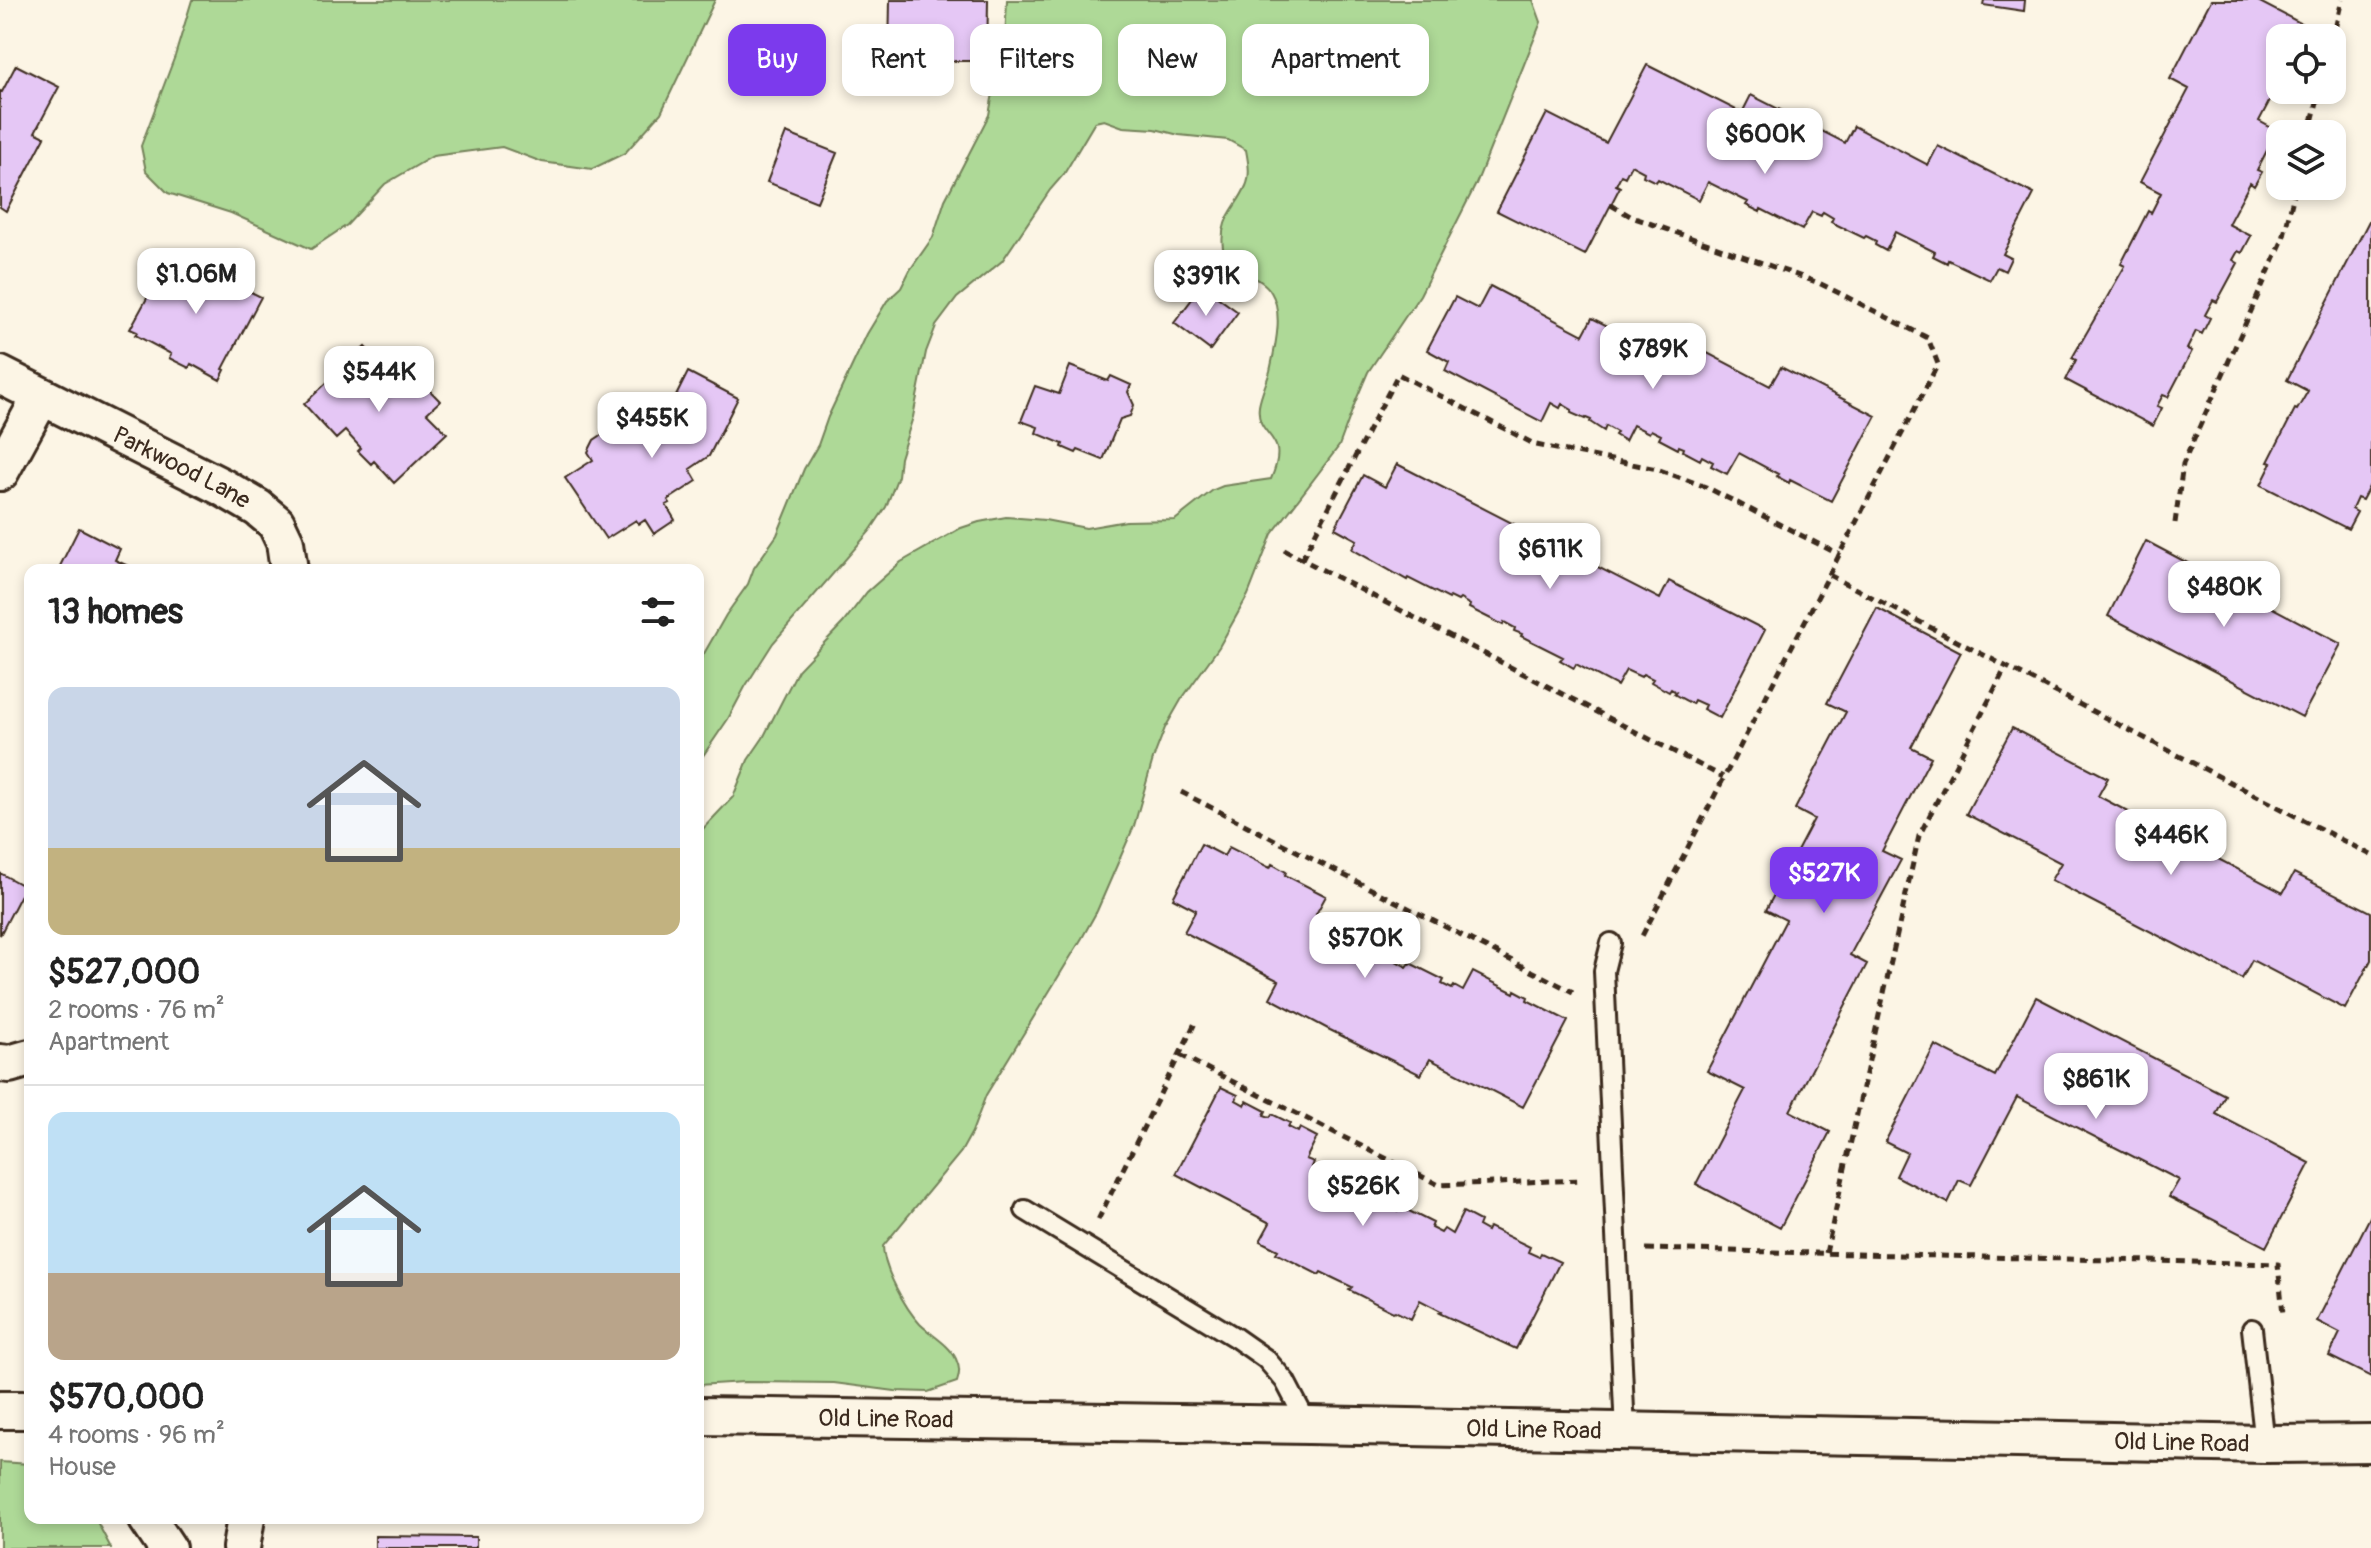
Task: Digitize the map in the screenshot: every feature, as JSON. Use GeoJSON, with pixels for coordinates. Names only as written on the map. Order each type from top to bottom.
{"type":"FeatureCollection","features":[{"type":"Feature","properties":{"kind":"street","name":"Parkwood Lane"},"geometry":{"type":"LineString","coordinates":[[0,375],[258,508],[276,523],[285,542],[288,564]]}},
{"type":"Feature","properties":{"kind":"street"},"geometry":{"type":"LineString","coordinates":[[0,472],[41,397]]}},
{"type":"Feature","properties":{"kind":"street"},"geometry":{"type":"LineString","coordinates":[[0,1063],[24,1060]]}},
{"type":"Feature","properties":{"kind":"street"},"geometry":{"type":"LineString","coordinates":[[0,1410],[24,1410]]}},
{"type":"Feature","properties":{"kind":"street","name":"Old Line Road"},"geometry":{"type":"LineString","coordinates":[[704,1416],[2265,1444],[2371,1443]]}},
{"type":"Feature","properties":{"kind":"street"},"geometry":{"type":"LineString","coordinates":[[151,1524],[167,1548]]}},
{"type":"Feature","properties":{"kind":"street"},"geometry":{"type":"LineString","coordinates":[[241,1548],[245,1524]]}},
{"type":"Feature","properties":{"kind":"lane"},"geometry":{"type":"LineString","coordinates":[[1611,943],[1604,981],[1625,1432]]}},
{"type":"Feature","properties":{"kind":"lane"},"geometry":{"type":"LineString","coordinates":[[1025,1210],[1266,1359],[1285,1381],[1308,1425]]}},
{"type":"Feature","properties":{"kind":"lane"},"geometry":{"type":"LineString","coordinates":[[2252,1329],[2265,1444]]}},
{"type":"Feature","properties":{"kind":"path"},"geometry":{"type":"LineString","coordinates":[[2336,24],[2342,0]]}},
{"type":"Feature","properties":{"kind":"path"},"geometry":{"type":"LineString","coordinates":[[2175,523],[2183,464],[2283,239],[2293,200]]}},
{"type":"Feature","properties":{"kind":"path"},"geometry":{"type":"LineString","coordinates":[[1181,792],[1575,993],[1622,976],[1938,364],[1928,338],[1819,283],[1632,217],[1611,205]]}},
{"type":"Feature","properties":{"kind":"path"},"geometry":{"type":"LineString","coordinates":[[1302,559],[1398,374],[1536,445],[1657,469],[1706,487],[1840,555]]}},
{"type":"Feature","properties":{"kind":"path"},"geometry":{"type":"LineString","coordinates":[[1284,550],[1723,777]]}},
{"type":"Feature","properties":{"kind":"path"},"geometry":{"type":"LineString","coordinates":[[1829,575],[2371,855]]}},
{"type":"Feature","properties":{"kind":"path"},"geometry":{"type":"LineString","coordinates":[[1826,1253],[1919,836],[2006,667]]}},
{"type":"Feature","properties":{"kind":"path"},"geometry":{"type":"LineString","coordinates":[[1085,1246],[1195,1023]]}},
{"type":"Feature","properties":{"kind":"path"},"geometry":{"type":"LineString","coordinates":[[1180,1055],[1439,1185],[1581,1180],[1583,1214],[1616,1214]]}},
{"type":"Feature","properties":{"kind":"path"},"geometry":{"type":"LineString","coordinates":[[1617,1249],[2278,1264],[2283,1322]]}},
{"type":"Feature","properties":{"kind":"green space"},"geometry":{"type":"Polygon","coordinates":[[[192,0],[715,0],[661,113],[625,153],[592,169],[542,162],[502,147],[433,156],[385,184],[347,225],[311,249],[231,213],[168,193],[146,171],[141,146],[175,56],[192,0]]]}},
{"type":"Feature","properties":{"kind":"green space"},"geometry":{"type":"Polygon","coordinates":[[[1007,0],[1533,0],[1541,22],[1476,184],[1420,295],[1368,372],[1339,446],[1272,534],[1248,595],[1219,647],[1165,728],[1134,826],[1097,911],[986,1095],[961,1152],[883,1246],[891,1276],[908,1308],[956,1359],[959,1370],[957,1382],[928,1392],[834,1383],[704,1385],[704,828],[733,797],[748,760],[763,738],[798,670],[843,623],[867,592],[901,562],[961,528],[1006,517],[1086,528],[1126,521],[1175,520],[1213,490],[1271,479],[1276,463],[1275,444],[1259,417],[1261,397],[1276,341],[1278,320],[1275,300],[1266,286],[1230,262],[1222,238],[1229,214],[1248,182],[1246,150],[1228,140],[1123,127],[1104,120],[1095,122],[1064,174],[1002,261],[957,298],[936,326],[926,352],[898,476],[886,507],[870,531],[773,643],[704,754],[704,654],[777,535],[867,334],[933,237],[945,200],[989,115],[992,96],[1102,96],[1102,24],[1006,24],[1007,0]]]}},
{"type":"Feature","properties":{"kind":"green space"},"geometry":{"type":"Polygon","coordinates":[[[0,1462],[24,1464],[24,1524],[98,1524],[111,1548],[0,1548],[0,1462]]]}},
{"type":"Feature","properties":{"kind":"building"},"geometry":{"type":"Polygon","coordinates":[[[890,0],[988,0],[988,24],[970,24],[970,61],[954,61],[954,24],[890,24],[890,0]]]}},
{"type":"Feature","properties":{"kind":"building"},"geometry":{"type":"Polygon","coordinates":[[[1984,0],[2025,0],[2024,11],[1983,5],[1984,0]]]}},
{"type":"Feature","properties":{"kind":"building"},"geometry":{"type":"Polygon","coordinates":[[[2211,0],[2256,0],[2302,24],[2266,24],[2268,104],[2259,121],[2266,125],[2266,152],[2257,170],[2262,172],[2254,186],[2250,183],[2228,224],[2251,236],[2242,253],[2238,251],[2233,260],[2238,263],[2217,302],[2213,300],[2205,315],[2210,318],[2202,334],[2196,331],[2187,349],[2192,351],[2168,397],[2163,395],[2157,406],[2162,408],[2153,426],[2066,380],[2076,360],[2072,358],[2125,266],[2121,264],[2148,211],[2151,213],[2161,193],[2140,182],[2189,89],[2170,79],[2211,0]]]}},
{"type":"Feature","properties":{"kind":"building"},"geometry":{"type":"Polygon","coordinates":[[[16,65],[59,87],[35,132],[45,137],[6,211],[0,207],[0,91],[16,65]]]}},
{"type":"Feature","properties":{"kind":"building"},"geometry":{"type":"Polygon","coordinates":[[[1647,65],[1742,113],[1751,95],[1845,143],[1854,126],[1928,165],[1938,146],[2034,194],[2003,254],[2011,258],[2005,271],[1997,267],[1990,280],[1933,256],[1935,252],[1895,232],[1886,251],[1875,245],[1876,241],[1831,222],[1833,218],[1823,212],[1821,216],[1812,212],[1802,230],[1761,209],[1760,212],[1746,205],[1748,202],[1708,182],[1699,200],[1658,179],[1656,182],[1643,176],[1644,172],[1631,165],[1625,177],[1621,175],[1616,185],[1620,187],[1585,255],[1497,211],[1547,113],[1606,143],[1647,65]]]}},
{"type":"Feature","properties":{"kind":"building"},"geometry":{"type":"Polygon","coordinates":[[[786,133],[837,153],[817,202],[767,182],[786,133]]]}},
{"type":"Feature","properties":{"kind":"building"},"geometry":{"type":"Polygon","coordinates":[[[2371,217],[2371,483],[2362,500],[2357,498],[2352,509],[2357,512],[2348,529],[2261,485],[2272,463],[2268,462],[2295,409],[2308,391],[2287,380],[2371,217]]]}},
{"type":"Feature","properties":{"kind":"building"},"geometry":{"type":"Polygon","coordinates":[[[178,254],[217,275],[224,273],[236,279],[237,285],[261,297],[220,380],[191,364],[189,368],[169,358],[171,354],[135,335],[137,332],[130,329],[157,280],[163,283],[178,254]]]}},
{"type":"Feature","properties":{"kind":"building"},"geometry":{"type":"Polygon","coordinates":[[[1202,286],[1238,312],[1210,350],[1174,323],[1202,286]]]}},
{"type":"Feature","properties":{"kind":"building"},"geometry":{"type":"Polygon","coordinates":[[[1490,286],[1583,335],[1592,318],[1667,356],[1677,337],[1770,386],[1781,367],[1876,416],[1831,501],[1790,480],[1789,483],[1739,453],[1727,474],[1711,466],[1713,462],[1702,456],[1700,460],[1683,451],[1684,448],[1679,446],[1678,449],[1659,439],[1661,435],[1651,430],[1649,433],[1633,425],[1625,441],[1615,435],[1617,432],[1606,426],[1604,431],[1591,420],[1571,413],[1572,410],[1562,404],[1560,408],[1551,403],[1542,422],[1445,371],[1449,362],[1427,350],[1455,297],[1478,309],[1490,286]]]}},
{"type":"Feature","properties":{"kind":"building"},"geometry":{"type":"Polygon","coordinates":[[[365,347],[404,388],[416,376],[440,401],[427,413],[447,433],[394,483],[374,461],[371,464],[358,451],[361,448],[345,431],[336,439],[304,404],[365,347]]]}},
{"type":"Feature","properties":{"kind":"building"},"geometry":{"type":"Polygon","coordinates":[[[1070,366],[1108,381],[1111,376],[1131,385],[1128,392],[1134,405],[1130,416],[1120,419],[1103,460],[1062,447],[1063,444],[1036,433],[1038,427],[1021,421],[1035,386],[1059,394],[1070,366]]]}},
{"type":"Feature","properties":{"kind":"building"},"geometry":{"type":"Polygon","coordinates":[[[688,372],[738,398],[709,456],[690,469],[697,481],[668,500],[670,503],[666,505],[675,520],[654,534],[645,520],[639,524],[636,520],[606,539],[565,478],[593,460],[588,452],[594,440],[609,430],[624,429],[628,436],[656,418],[658,421],[666,416],[688,372]]]}},
{"type":"Feature","properties":{"kind":"building"},"geometry":{"type":"Polygon","coordinates":[[[1397,464],[1660,599],[1669,581],[1765,630],[1720,718],[1703,709],[1705,705],[1694,700],[1692,704],[1671,689],[1669,692],[1651,682],[1653,679],[1643,674],[1641,677],[1626,670],[1617,686],[1576,664],[1574,668],[1560,660],[1563,657],[1521,636],[1504,622],[1503,625],[1469,608],[1470,605],[1460,599],[1449,599],[1407,580],[1352,549],[1357,540],[1335,528],[1363,475],[1385,487],[1397,464]]]}},
{"type":"Feature","properties":{"kind":"building"},"geometry":{"type":"Polygon","coordinates":[[[79,528],[120,549],[115,560],[124,564],[61,564],[79,528]]]}},
{"type":"Feature","properties":{"kind":"building"},"geometry":{"type":"Polygon","coordinates":[[[2146,541],[2341,644],[2302,717],[2108,616],[2146,541]]]}},
{"type":"Feature","properties":{"kind":"building"},"geometry":{"type":"Polygon","coordinates":[[[1877,608],[1961,652],[1911,747],[1931,757],[1882,851],[1901,860],[1850,955],[1867,964],[1790,1111],[1830,1132],[1780,1228],[1696,1184],[1745,1090],[1707,1071],[1786,920],[1766,910],[1814,819],[1795,809],[1846,712],[1827,703],[1877,608]]]}},
{"type":"Feature","properties":{"kind":"building"},"geometry":{"type":"Polygon","coordinates":[[[2012,728],[2108,778],[2098,796],[2283,893],[2294,873],[2371,912],[2371,960],[2345,1009],[2252,960],[2242,979],[2051,880],[2061,863],[1966,814],[2012,728]]]}},
{"type":"Feature","properties":{"kind":"building"},"geometry":{"type":"Polygon","coordinates":[[[1201,844],[1224,856],[1229,847],[1270,868],[1272,864],[1286,872],[1285,875],[1326,896],[1316,914],[1325,919],[1323,924],[1333,929],[1336,924],[1369,942],[1367,946],[1399,957],[1396,961],[1407,967],[1410,963],[1444,980],[1442,984],[1452,989],[1454,986],[1463,991],[1473,972],[1514,993],[1515,990],[1528,997],[1527,1000],[1568,1021],[1523,1107],[1430,1059],[1421,1075],[1330,1030],[1270,998],[1279,981],[1184,932],[1196,910],[1173,898],[1201,844]]]}},
{"type":"Feature","properties":{"kind":"building"},"geometry":{"type":"Polygon","coordinates":[[[0,873],[24,889],[0,935],[0,873]]]}},
{"type":"Feature","properties":{"kind":"building"},"geometry":{"type":"Polygon","coordinates":[[[2036,997],[2225,1095],[2216,1114],[2310,1163],[2266,1247],[2169,1197],[2179,1180],[2017,1097],[1971,1185],[1959,1180],[1948,1203],[1896,1176],[1907,1153],[1885,1142],[1935,1045],[1995,1076],[2036,997]]]}},
{"type":"Feature","properties":{"kind":"building"},"geometry":{"type":"Polygon","coordinates":[[[1221,1087],[1238,1095],[1236,1100],[1245,1105],[1247,1101],[1266,1111],[1264,1115],[1270,1117],[1272,1114],[1290,1123],[1288,1127],[1298,1132],[1300,1128],[1317,1137],[1306,1159],[1314,1162],[1312,1167],[1322,1172],[1324,1168],[1357,1184],[1355,1189],[1365,1194],[1367,1190],[1385,1200],[1383,1204],[1397,1211],[1399,1206],[1433,1223],[1431,1228],[1441,1233],[1444,1229],[1452,1234],[1463,1212],[1480,1221],[1478,1226],[1487,1231],[1489,1227],[1530,1247],[1528,1252],[1539,1257],[1541,1253],[1560,1262],[1516,1349],[1439,1313],[1441,1311],[1420,1300],[1411,1319],[1393,1312],[1349,1290],[1352,1287],[1321,1272],[1319,1275],[1276,1253],[1278,1250],[1260,1241],[1270,1223],[1176,1174],[1221,1087]]]}},
{"type":"Feature","properties":{"kind":"building"},"geometry":{"type":"Polygon","coordinates":[[[2371,1215],[2371,1377],[2329,1356],[2340,1333],[2317,1321],[2371,1215]]]}},
{"type":"Feature","properties":{"kind":"building"},"geometry":{"type":"Polygon","coordinates":[[[375,1536],[476,1537],[476,1548],[375,1548],[375,1536]]]}}]}
